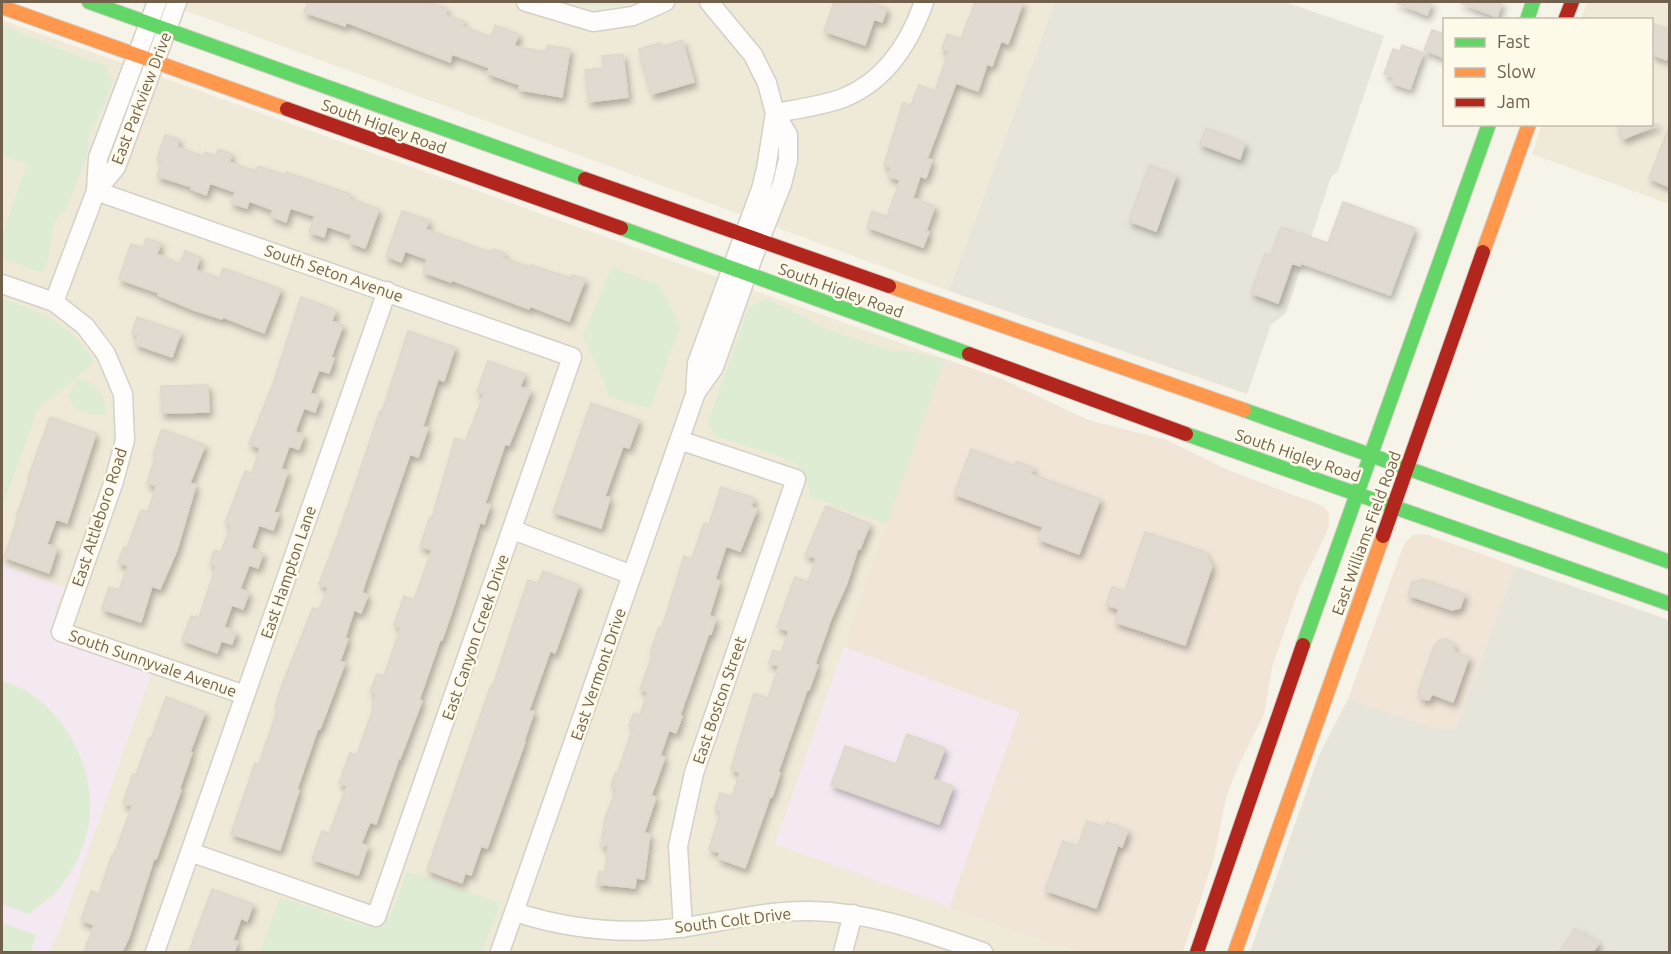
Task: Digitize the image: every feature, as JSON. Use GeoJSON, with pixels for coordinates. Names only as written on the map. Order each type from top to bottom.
{"type":"FeatureCollection","features":[{"type":"Feature","properties":{"kind":"main road","name":"South Higley Road"},"geometry":{"type":"LineString","coordinates":[[89,2],[752,238],[982,324],[1370,455],[1670,562]]}},
{"type":"Feature","properties":{"kind":"main road"},"geometry":{"type":"LineString","coordinates":[[1528,18],[1533,2]]}},
{"type":"Feature","properties":{"kind":"main road"},"geometry":{"type":"LineString","coordinates":[[1566,18],[1572,2]]}},
{"type":"Feature","properties":{"kind":"main road","name":"South Higley Road"},"geometry":{"type":"LineString","coordinates":[[2,7],[739,270],[977,352],[1356,493],[1670,604]]}},
{"type":"Feature","properties":{"kind":"main road","name":"East Williams Field Road"},"geometry":{"type":"LineString","coordinates":[[1197,952],[1356,493],[1488,126]]}},
{"type":"Feature","properties":{"kind":"main road","name":"East Williams Field Road"},"geometry":{"type":"LineString","coordinates":[[1235,952],[1527,126]]}},
{"type":"Feature","properties":{"kind":"street","name":"East Parkview Drive"},"geometry":{"type":"LineString","coordinates":[[54,302],[96,190],[98,158],[157,2]]}},
{"type":"Feature","properties":{"kind":"street","name":"East Parkview Drive"},"geometry":{"type":"LineString","coordinates":[[96,190],[116,167],[177,2]]}},
{"type":"Feature","properties":{"kind":"street"},"geometry":{"type":"LineString","coordinates":[[526,2],[593,22],[633,16],[665,2]]}},
{"type":"Feature","properties":{"kind":"street","name":"East Vermont Drive"},"geometry":{"type":"LineString","coordinates":[[500,952],[695,395],[697,363],[752,238],[782,184],[788,160],[788,135],[775,113],[767,83],[753,55],[709,2]]}},
{"type":"Feature","properties":{"kind":"street"},"geometry":{"type":"LineString","coordinates":[[775,113],[844,98],[870,82],[896,59],[909,39],[924,2]]}},
{"type":"Feature","properties":{"kind":"street","name":"South Seton Avenue"},"geometry":{"type":"LineString","coordinates":[[96,190],[572,357]]}},
{"type":"Feature","properties":{"kind":"street","name":"East Attleboro Road"},"geometry":{"type":"LineString","coordinates":[[2,284],[54,302],[85,326],[106,354],[123,394],[125,440],[114,481],[60,632]]}},
{"type":"Feature","properties":{"kind":"street","name":"East Hampton Lane"},"geometry":{"type":"LineString","coordinates":[[155,952],[387,291]]}},
{"type":"Feature","properties":{"kind":"street","name":"East Canyon Creek Drive"},"geometry":{"type":"LineString","coordinates":[[190,852],[376,917],[572,357]]}},
{"type":"Feature","properties":{"kind":"street","name":"East Boston Street"},"geometry":{"type":"LineString","coordinates":[[679,440],[796,479],[694,773],[678,846],[683,928]]}},
{"type":"Feature","properties":{"kind":"street"},"geometry":{"type":"LineString","coordinates":[[513,530],[632,574]]}},
{"type":"Feature","properties":{"kind":"street","name":"South Sunnyvale Avenue"},"geometry":{"type":"LineString","coordinates":[[60,632],[245,695]]}},
{"type":"Feature","properties":{"kind":"street","name":"South Colt Drive"},"geometry":{"type":"LineString","coordinates":[[515,912],[549,923],[613,932],[683,928],[764,914],[811,911],[853,914],[921,930],[983,952]]}},
{"type":"Feature","properties":{"kind":"street"},"geometry":{"type":"LineString","coordinates":[[843,952],[853,914]]}},
{"type":"Feature","properties":{"kind":"shaded area"},"geometry":{"type":"Polygon","coordinates":[[[162,2],[1055,2],[949,291],[162,2]]]}},
{"type":"Feature","properties":{"kind":"shaded area"},"geometry":{"type":"Polygon","coordinates":[[[1055,2],[1285,2],[1384,36],[1338,171],[1331,177],[1286,313],[1271,325],[1247,394],[949,291],[1055,2]]]}},
{"type":"Feature","properties":{"kind":"shaded area"},"geometry":{"type":"Polygon","coordinates":[[[1587,2],[1669,2],[1669,204],[1532,154],[1542,126],[1653,126],[1653,18],[1581,18],[1587,2]]]}},
{"type":"Feature","properties":{"kind":"shaded area"},"geometry":{"type":"Polygon","coordinates":[[[2,20],[945,359],[776,844],[1078,952],[2,952],[2,20]]]}},
{"type":"Feature","properties":{"kind":"shaded area"},"geometry":{"type":"Polygon","coordinates":[[[945,359],[1000,378],[1088,420],[1167,440],[1228,470],[1323,506],[1329,513],[1329,525],[1325,536],[1299,589],[1272,667],[1264,714],[1236,771],[1226,798],[1214,858],[1183,952],[1078,952],[949,907],[1019,713],[844,647],[945,359]]]}},
{"type":"Feature","properties":{"kind":"shaded area"},"geometry":{"type":"Polygon","coordinates":[[[1421,534],[1515,566],[1456,729],[1433,728],[1348,699],[1402,549],[1413,535],[1421,534]]]}},
{"type":"Feature","properties":{"kind":"shaded area"},"geometry":{"type":"Polygon","coordinates":[[[2,565],[65,588],[56,606],[54,624],[60,638],[68,646],[91,649],[152,672],[61,927],[49,952],[2,952],[2,565]]]}},
{"type":"Feature","properties":{"kind":"shaded area"},"geometry":{"type":"Polygon","coordinates":[[[1515,566],[1669,620],[1669,952],[1250,952],[1320,753],[1348,699],[1433,728],[1456,729],[1515,566]]]}},
{"type":"Feature","properties":{"kind":"shaded area"},"geometry":{"type":"Polygon","coordinates":[[[844,647],[1019,713],[949,907],[775,844],[844,647]]]}},
{"type":"Feature","properties":{"kind":"green space"},"geometry":{"type":"Polygon","coordinates":[[[568,2],[635,2],[601,6],[568,2]]]}},
{"type":"Feature","properties":{"kind":"green space"},"geometry":{"type":"Polygon","coordinates":[[[2,25],[105,65],[113,81],[89,134],[88,152],[66,210],[58,216],[55,222],[47,262],[40,273],[2,258],[2,236],[27,164],[2,155],[2,25]]]}},
{"type":"Feature","properties":{"kind":"green space"},"geometry":{"type":"Polygon","coordinates":[[[612,267],[659,285],[680,326],[650,409],[610,397],[583,335],[612,267]]]}},
{"type":"Feature","properties":{"kind":"green space"},"geometry":{"type":"Polygon","coordinates":[[[2,298],[43,314],[61,325],[85,348],[94,363],[38,409],[2,508],[2,298]]]}},
{"type":"Feature","properties":{"kind":"green space"},"geometry":{"type":"Polygon","coordinates":[[[767,299],[827,329],[890,351],[902,350],[945,359],[887,524],[810,497],[808,483],[802,470],[787,460],[762,450],[715,437],[708,422],[749,307],[767,299]]]}},
{"type":"Feature","properties":{"kind":"green space"},"geometry":{"type":"Polygon","coordinates":[[[77,379],[95,386],[105,401],[106,415],[90,414],[74,407],[68,395],[77,379]]]}},
{"type":"Feature","properties":{"kind":"green space"},"geometry":{"type":"Polygon","coordinates":[[[2,681],[25,690],[45,705],[62,724],[85,769],[89,794],[89,819],[84,843],[75,864],[59,889],[29,914],[2,904],[2,681]]]}},
{"type":"Feature","properties":{"kind":"green space"},"geometry":{"type":"Polygon","coordinates":[[[407,871],[501,903],[481,952],[260,952],[280,897],[361,925],[377,925],[389,916],[394,908],[407,871]]]}},
{"type":"Feature","properties":{"kind":"green space"},"geometry":{"type":"Polygon","coordinates":[[[2,923],[36,935],[31,952],[2,952],[2,923]]]}},
{"type":"Feature","properties":{"kind":"building"},"geometry":{"type":"Polygon","coordinates":[[[308,2],[427,2],[447,8],[445,15],[464,21],[462,26],[491,37],[495,25],[519,34],[514,46],[546,52],[547,45],[570,49],[562,97],[519,90],[520,85],[487,73],[490,68],[452,54],[450,62],[346,22],[345,26],[304,12],[308,2]]]}},
{"type":"Feature","properties":{"kind":"building"},"geometry":{"type":"Polygon","coordinates":[[[834,2],[869,2],[887,8],[882,22],[874,19],[865,45],[824,31],[834,2]]]}},
{"type":"Feature","properties":{"kind":"building"},"geometry":{"type":"Polygon","coordinates":[[[975,2],[1023,2],[1008,44],[1001,41],[992,66],[987,64],[978,91],[956,83],[927,159],[932,160],[926,178],[920,176],[913,198],[935,206],[923,247],[867,227],[872,211],[887,217],[900,180],[888,176],[891,167],[884,165],[903,103],[911,105],[919,85],[935,91],[949,51],[942,49],[947,34],[961,39],[975,2]]]}},
{"type":"Feature","properties":{"kind":"building"},"geometry":{"type":"Polygon","coordinates":[[[1395,2],[1432,2],[1427,15],[1395,2]]]}},
{"type":"Feature","properties":{"kind":"building"},"geometry":{"type":"Polygon","coordinates":[[[1459,2],[1502,2],[1497,17],[1459,2]]]}},
{"type":"Feature","properties":{"kind":"building"},"geometry":{"type":"Polygon","coordinates":[[[1653,23],[1670,30],[1670,52],[1666,60],[1653,54],[1653,23]]]}},
{"type":"Feature","properties":{"kind":"building"},"geometry":{"type":"Polygon","coordinates":[[[1432,30],[1443,34],[1443,58],[1424,50],[1432,30]]]}},
{"type":"Feature","properties":{"kind":"building"},"geometry":{"type":"Polygon","coordinates":[[[682,40],[694,82],[652,94],[639,49],[660,43],[661,47],[682,40]]]}},
{"type":"Feature","properties":{"kind":"building"},"geometry":{"type":"Polygon","coordinates":[[[1402,45],[1423,53],[1410,89],[1391,83],[1393,77],[1384,74],[1393,49],[1400,51],[1402,45]]]}},
{"type":"Feature","properties":{"kind":"building"},"geometry":{"type":"Polygon","coordinates":[[[623,54],[628,97],[589,102],[585,70],[604,68],[602,56],[623,54]]]}},
{"type":"Feature","properties":{"kind":"building"},"geometry":{"type":"Polygon","coordinates":[[[1658,124],[1658,125],[1623,139],[1618,126],[1658,124]]]}},
{"type":"Feature","properties":{"kind":"building"},"geometry":{"type":"Polygon","coordinates":[[[1670,127],[1670,187],[1649,178],[1670,127]]]}},
{"type":"Feature","properties":{"kind":"building"},"geometry":{"type":"Polygon","coordinates":[[[1206,128],[1245,143],[1240,159],[1200,144],[1206,128]]]}},
{"type":"Feature","properties":{"kind":"building"},"geometry":{"type":"Polygon","coordinates":[[[165,135],[179,139],[177,147],[204,156],[205,152],[216,156],[218,149],[232,154],[229,162],[256,171],[258,166],[285,175],[286,172],[350,194],[349,198],[379,209],[365,248],[349,242],[352,235],[327,226],[324,237],[309,232],[315,216],[290,208],[286,222],[271,216],[273,210],[249,201],[247,208],[231,203],[235,192],[210,183],[206,195],[191,189],[192,187],[157,176],[162,161],[157,159],[165,135]]]}},
{"type":"Feature","properties":{"kind":"building"},"geometry":{"type":"Polygon","coordinates":[[[1149,165],[1176,175],[1156,231],[1129,221],[1149,165]]]}},
{"type":"Feature","properties":{"kind":"building"},"geometry":{"type":"Polygon","coordinates":[[[1343,202],[1415,228],[1390,295],[1301,263],[1300,266],[1292,263],[1278,303],[1251,293],[1265,254],[1271,255],[1281,227],[1328,243],[1343,202]]]}},
{"type":"Feature","properties":{"kind":"building"},"geometry":{"type":"Polygon","coordinates":[[[402,211],[429,220],[426,229],[484,250],[492,251],[493,249],[505,253],[503,258],[571,278],[572,275],[585,279],[569,321],[530,306],[529,309],[452,280],[451,282],[423,272],[427,259],[405,251],[401,262],[386,256],[402,211]]]}},
{"type":"Feature","properties":{"kind":"building"},"geometry":{"type":"Polygon","coordinates":[[[146,238],[161,243],[157,254],[180,264],[185,251],[200,257],[196,270],[220,278],[223,268],[281,289],[264,333],[223,317],[222,319],[194,310],[158,295],[159,293],[119,279],[131,244],[143,248],[146,238]]]}},
{"type":"Feature","properties":{"kind":"building"},"geometry":{"type":"Polygon","coordinates":[[[301,297],[336,310],[332,321],[343,325],[331,357],[334,358],[329,373],[319,370],[310,393],[320,397],[315,412],[304,408],[295,432],[304,435],[299,449],[289,446],[281,469],[288,471],[274,512],[279,514],[273,530],[259,525],[251,548],[263,553],[258,568],[249,565],[240,589],[249,592],[243,609],[232,605],[224,627],[236,632],[232,644],[221,641],[217,653],[182,640],[191,616],[199,618],[216,566],[210,564],[214,550],[221,552],[231,525],[225,523],[245,471],[252,473],[260,448],[249,444],[274,381],[301,297]]]}},
{"type":"Feature","properties":{"kind":"building"},"geometry":{"type":"Polygon","coordinates":[[[137,317],[181,332],[172,357],[135,344],[138,335],[132,333],[137,317]]]}},
{"type":"Feature","properties":{"kind":"building"},"geometry":{"type":"Polygon","coordinates":[[[408,331],[455,347],[444,381],[438,379],[423,426],[428,428],[418,457],[410,454],[362,593],[368,595],[361,613],[354,610],[345,638],[348,639],[340,661],[345,663],[320,729],[318,728],[297,789],[299,790],[280,850],[231,834],[255,763],[259,764],[278,708],[275,707],[282,685],[313,608],[319,610],[328,588],[319,584],[380,411],[382,412],[408,331]]]}},
{"type":"Feature","properties":{"kind":"building"},"geometry":{"type":"Polygon","coordinates":[[[488,361],[525,374],[520,387],[531,390],[509,445],[505,444],[485,503],[490,505],[484,524],[480,522],[442,640],[440,640],[419,700],[422,701],[376,824],[370,822],[361,844],[368,846],[358,875],[312,859],[322,831],[329,833],[347,786],[339,783],[350,753],[357,755],[374,706],[372,705],[376,694],[370,692],[377,674],[384,676],[401,627],[394,625],[404,596],[414,600],[432,550],[420,546],[430,517],[432,518],[455,438],[465,442],[484,394],[477,392],[488,361]]]}},
{"type":"Feature","properties":{"kind":"building"},"geometry":{"type":"Polygon","coordinates":[[[208,385],[209,412],[162,413],[161,386],[208,385]]]}},
{"type":"Feature","properties":{"kind":"building"},"geometry":{"type":"Polygon","coordinates":[[[591,403],[639,420],[629,448],[623,446],[605,496],[610,498],[601,528],[553,512],[591,403]]]}},
{"type":"Feature","properties":{"kind":"building"},"geometry":{"type":"Polygon","coordinates":[[[50,417],[96,433],[67,523],[56,519],[47,544],[57,548],[49,573],[4,557],[18,518],[16,517],[30,478],[28,478],[50,417]]]}},
{"type":"Feature","properties":{"kind":"building"},"geometry":{"type":"Polygon","coordinates":[[[162,429],[205,445],[190,483],[196,485],[177,550],[160,589],[152,586],[141,622],[102,609],[109,587],[119,590],[128,566],[118,562],[124,547],[127,548],[141,510],[148,512],[156,486],[147,483],[156,455],[153,454],[162,429]]]}},
{"type":"Feature","properties":{"kind":"building"},"geometry":{"type":"Polygon","coordinates":[[[971,449],[1015,466],[1016,461],[1034,468],[1031,474],[1100,499],[1079,554],[1038,539],[1043,527],[954,494],[971,449]]]}},
{"type":"Feature","properties":{"kind":"building"},"geometry":{"type":"Polygon","coordinates":[[[721,487],[754,498],[751,507],[757,509],[740,551],[726,546],[715,580],[720,581],[709,616],[716,618],[711,634],[709,633],[680,715],[682,716],[676,733],[669,730],[660,756],[665,757],[651,796],[656,797],[644,833],[650,834],[644,879],[636,878],[635,888],[597,884],[599,871],[605,872],[608,846],[601,845],[605,818],[617,788],[611,786],[633,728],[629,726],[634,713],[640,715],[648,692],[640,689],[653,654],[650,653],[659,627],[662,628],[684,556],[692,559],[704,523],[709,525],[721,487]]]}},
{"type":"Feature","properties":{"kind":"building"},"geometry":{"type":"Polygon","coordinates":[[[826,506],[870,524],[860,549],[858,548],[847,583],[831,619],[815,664],[818,665],[809,690],[807,690],[778,772],[780,773],[772,797],[770,797],[745,868],[718,858],[720,853],[709,849],[721,811],[715,809],[720,793],[732,797],[740,773],[731,769],[754,693],[768,698],[779,666],[769,663],[773,650],[781,653],[789,631],[777,627],[795,577],[808,582],[816,558],[805,555],[826,506]]]}},
{"type":"Feature","properties":{"kind":"building"},"geometry":{"type":"Polygon","coordinates":[[[1145,532],[1204,551],[1212,566],[1185,645],[1115,622],[1119,609],[1106,605],[1112,587],[1125,591],[1145,532]]]}},
{"type":"Feature","properties":{"kind":"building"},"geometry":{"type":"Polygon","coordinates":[[[543,571],[579,585],[555,653],[550,651],[529,710],[534,712],[525,742],[487,848],[481,846],[471,875],[465,873],[462,883],[427,870],[491,685],[493,686],[528,580],[538,584],[543,571]]]}},
{"type":"Feature","properties":{"kind":"building"},"geometry":{"type":"Polygon","coordinates":[[[1423,579],[1465,594],[1460,608],[1452,610],[1408,595],[1412,582],[1423,579]]]}},
{"type":"Feature","properties":{"kind":"building"},"geometry":{"type":"Polygon","coordinates":[[[1443,639],[1453,644],[1455,652],[1469,657],[1453,702],[1432,694],[1429,700],[1422,699],[1418,692],[1434,646],[1443,639]]]}},
{"type":"Feature","properties":{"kind":"building"},"geometry":{"type":"Polygon","coordinates":[[[166,697],[205,712],[190,752],[192,753],[179,790],[181,790],[156,859],[154,858],[122,952],[84,952],[94,925],[81,920],[91,891],[99,894],[112,855],[114,855],[132,806],[123,803],[133,774],[136,775],[149,738],[151,739],[166,697]]]}},
{"type":"Feature","properties":{"kind":"building"},"geometry":{"type":"Polygon","coordinates":[[[907,734],[945,748],[933,779],[953,786],[939,824],[831,785],[845,746],[896,764],[907,734]]]}},
{"type":"Feature","properties":{"kind":"building"},"geometry":{"type":"Polygon","coordinates":[[[1087,821],[1105,827],[1107,822],[1128,830],[1122,847],[1118,845],[1096,908],[1045,890],[1063,841],[1078,846],[1087,821]]]}},
{"type":"Feature","properties":{"kind":"building"},"geometry":{"type":"Polygon","coordinates":[[[212,889],[253,904],[247,921],[241,918],[233,940],[238,942],[234,952],[189,952],[212,889]]]}},
{"type":"Feature","properties":{"kind":"building"},"geometry":{"type":"Polygon","coordinates":[[[1575,928],[1599,943],[1593,952],[1559,952],[1575,928]]]}},
{"type":"Feature","properties":{"kind":"traffic: fast"},"geometry":{"type":"LineString","coordinates":[[89,2],[585,179]]}},
{"type":"Feature","properties":{"kind":"traffic: fast"},"geometry":{"type":"LineString","coordinates":[[1528,18],[1533,2]]}},
{"type":"Feature","properties":{"kind":"traffic: fast"},"geometry":{"type":"LineString","coordinates":[[1303,645],[1488,126]]}},
{"type":"Feature","properties":{"kind":"traffic: fast"},"geometry":{"type":"LineString","coordinates":[[621,228],[969,354]]}},
{"type":"Feature","properties":{"kind":"traffic: fast"},"geometry":{"type":"LineString","coordinates":[[1244,410],[1670,562]]}},
{"type":"Feature","properties":{"kind":"traffic: fast"},"geometry":{"type":"LineString","coordinates":[[1186,434],[1670,604]]}},
{"type":"Feature","properties":{"kind":"traffic: slow"},"geometry":{"type":"LineString","coordinates":[[2,7],[287,109]]}},
{"type":"Feature","properties":{"kind":"traffic: slow"},"geometry":{"type":"LineString","coordinates":[[1483,252],[1528,126]]}},
{"type":"Feature","properties":{"kind":"traffic: slow"},"geometry":{"type":"LineString","coordinates":[[889,286],[1244,410]]}},
{"type":"Feature","properties":{"kind":"traffic: slow"},"geometry":{"type":"LineString","coordinates":[[1235,952],[1383,536]]}},
{"type":"Feature","properties":{"kind":"traffic: jam"},"geometry":{"type":"LineString","coordinates":[[1566,18],[1572,2]]}},
{"type":"Feature","properties":{"kind":"traffic: jam"},"geometry":{"type":"LineString","coordinates":[[287,109],[621,228]]}},
{"type":"Feature","properties":{"kind":"traffic: jam"},"geometry":{"type":"LineString","coordinates":[[585,179],[889,286]]}},
{"type":"Feature","properties":{"kind":"traffic: jam"},"geometry":{"type":"LineString","coordinates":[[1383,536],[1483,252]]}},
{"type":"Feature","properties":{"kind":"traffic: jam"},"geometry":{"type":"LineString","coordinates":[[969,354],[1186,434]]}},
{"type":"Feature","properties":{"kind":"traffic: jam"},"geometry":{"type":"LineString","coordinates":[[1197,952],[1303,645]]}}]}
